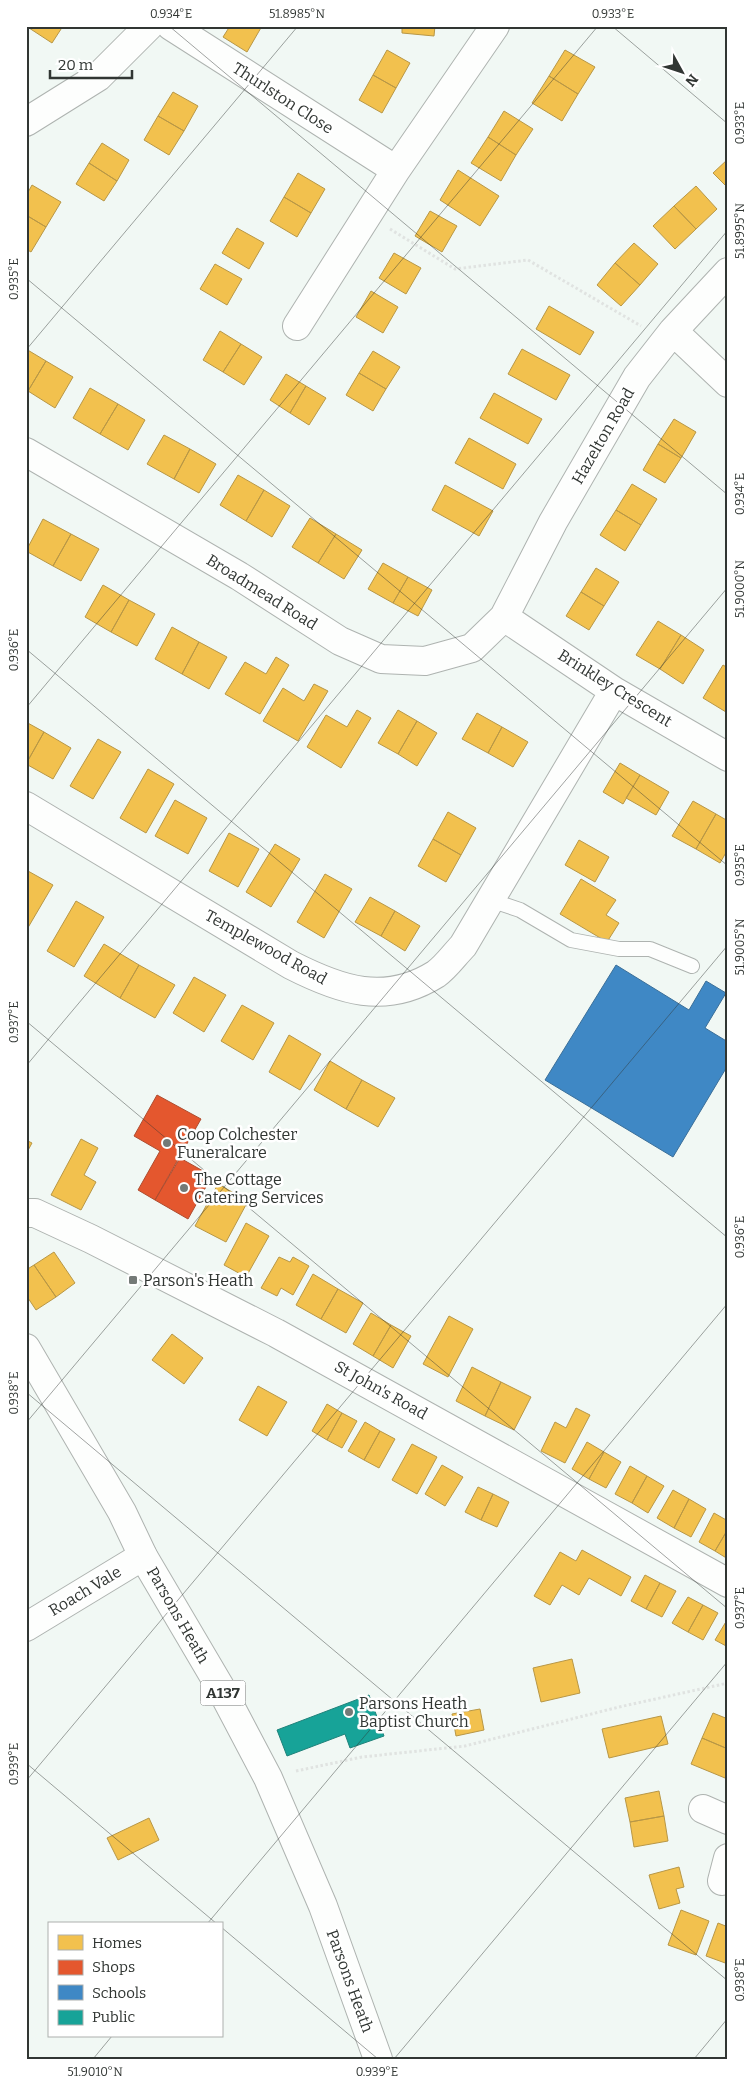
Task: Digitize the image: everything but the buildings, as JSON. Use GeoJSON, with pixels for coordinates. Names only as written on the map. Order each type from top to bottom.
{"type":"FeatureCollection","features":[{"type":"Feature","properties":{"kind":"street"},"geometry":{"type":"LineString","coordinates":[[26,122],[98,77],[149,26]]}},
{"type":"Feature","properties":{"kind":"street","name":"Thurlston Close"},"geometry":{"type":"LineString","coordinates":[[171,26],[396,170]]}},
{"type":"Feature","properties":{"kind":"street"},"geometry":{"type":"LineString","coordinates":[[297,326],[396,170],[495,26]]}},
{"type":"Feature","properties":{"kind":"street","name":"Hazelton Road"},"geometry":{"type":"LineString","coordinates":[[504,617],[553,522],[638,377],[668,338],[728,272]]}},
{"type":"Feature","properties":{"kind":"street"},"geometry":{"type":"LineString","coordinates":[[668,338],[728,382]]}},
{"type":"Feature","properties":{"kind":"street","name":"Broadmead Road"},"geometry":{"type":"LineString","coordinates":[[26,452],[239,576],[340,641],[381,659],[424,661],[472,648],[504,617]]}},
{"type":"Feature","properties":{"kind":"street","name":"Brinkley Crescent"},"geometry":{"type":"LineString","coordinates":[[504,617],[614,691],[728,757]]}},
{"type":"Feature","properties":{"kind":"street","name":"Templewood Road"},"geometry":{"type":"LineString","coordinates":[[26,806],[291,965],[328,984],[367,992],[407,988],[438,973],[463,946],[614,691]]}},
{"type":"Feature","properties":{"kind":"street","name":"St John's Road"},"geometry":{"type":"LineString","coordinates":[[26,1213],[35,1213],[91,1239],[276,1333],[728,1583]]}},
{"type":"Feature","properties":{"kind":"street","name":"Parsons Heath"},"geometry":{"type":"LineString","coordinates":[[26,1348],[122,1512],[143,1556],[219,1685],[268,1778],[323,1906],[378,2059]]}},
{"type":"Feature","properties":{"kind":"street","name":"Roach Vale"},"geometry":{"type":"LineString","coordinates":[[26,1627],[143,1556]]}},
{"type":"Feature","properties":{"kind":"street"},"geometry":{"type":"LineString","coordinates":[[703,1809],[728,1820]]}},
{"type":"Feature","properties":{"kind":"lane"},"geometry":{"type":"LineString","coordinates":[[490,900],[520,910],[571,940],[618,949],[650,949],[692,966]]}},
{"type":"Feature","properties":{"kind":"path"},"geometry":{"type":"LineString","coordinates":[[368,214],[455,269],[528,260],[636,322],[668,338]]}},
{"type":"Feature","properties":{"kind":"path"},"geometry":{"type":"LineString","coordinates":[[268,1778],[362,1757],[465,1746],[620,1707],[728,1683]]}},
{"type":"Feature","properties":{"kind":"place","name":"Coop Colchester Funeralcare"},"geometry":{"type":"Point","coordinates":[167,1143]}},
{"type":"Feature","properties":{"kind":"place","name":"The Cottage Catering Services"},"geometry":{"type":"Point","coordinates":[184,1188]}},
{"type":"Feature","properties":{"kind":"place","name":"Parson's Heath"},"geometry":{"type":"Point","coordinates":[133,1280]}},
{"type":"Feature","properties":{"kind":"place","name":"Parsons Heath Baptist Church"},"geometry":{"type":"Point","coordinates":[349,1712]}}]}
